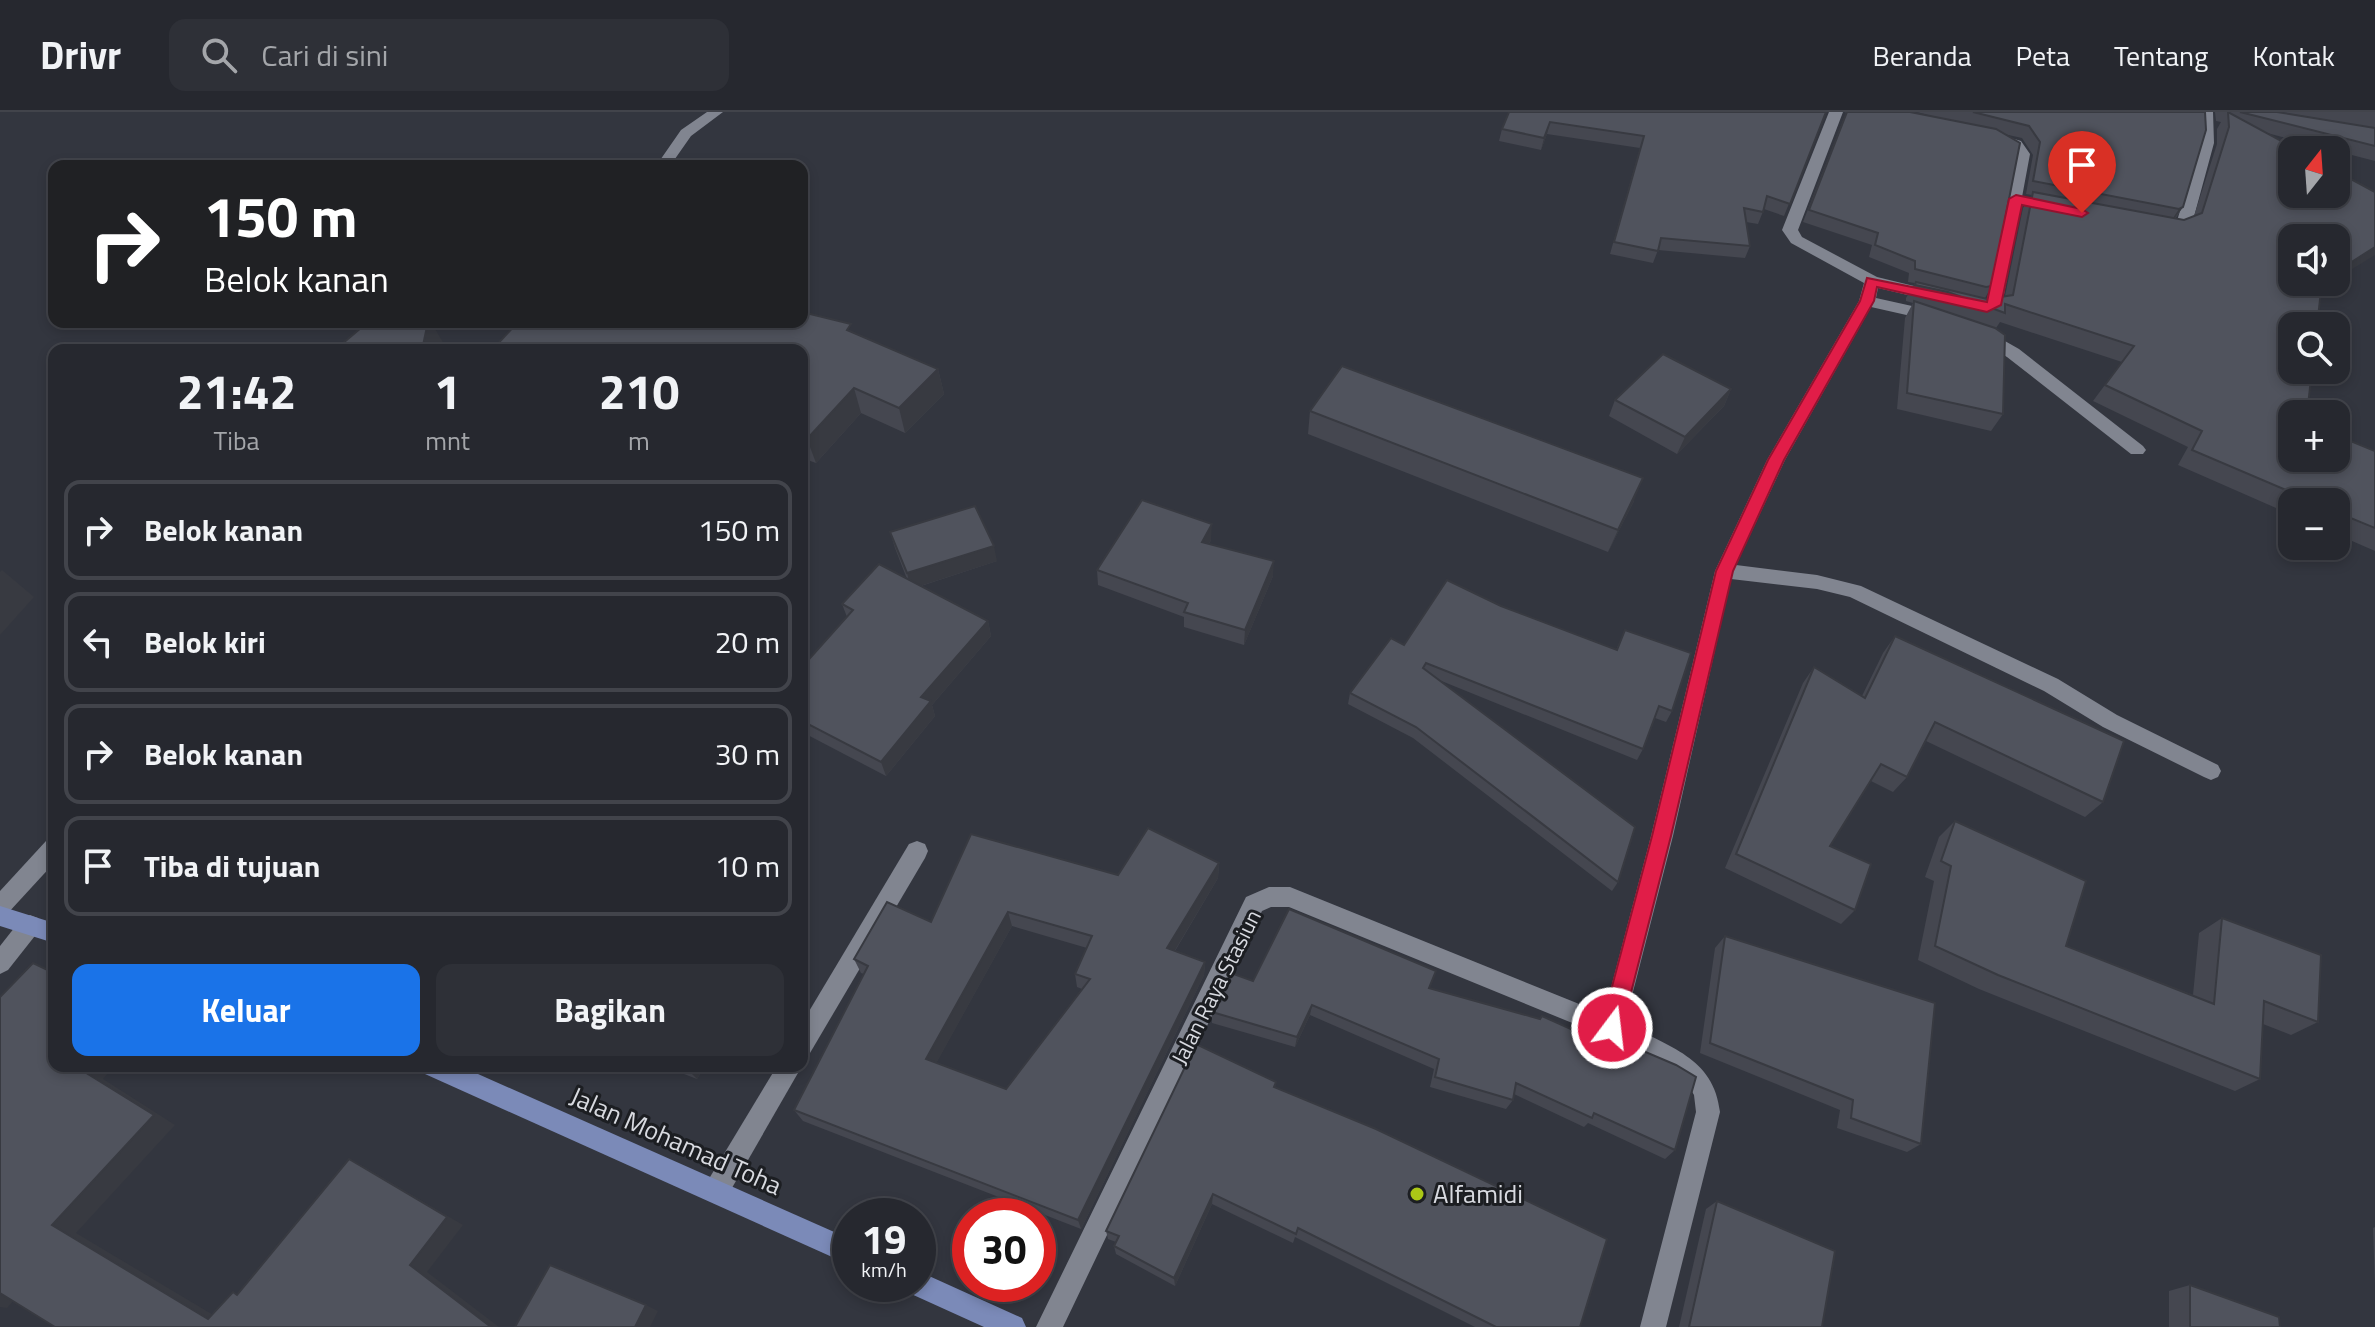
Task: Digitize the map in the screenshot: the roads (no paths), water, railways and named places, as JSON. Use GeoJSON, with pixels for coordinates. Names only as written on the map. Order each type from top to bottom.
{"type":"FeatureCollection","features":[{"type":"Feature","properties":{"kind":"main road"},"geometry":{"type":"LineString","coordinates":[[0,916],[48,931]]}},
{"type":"Feature","properties":{"kind":"main road","name":"Jalan Mohamad Toha"},"geometry":{"type":"LineString","coordinates":[[447,1072],[832,1244]]}},
{"type":"Feature","properties":{"kind":"main road"},"geometry":{"type":"LineString","coordinates":[[936,1292],[1013,1327]]}},
{"type":"Feature","properties":{"kind":"street"},"geometry":{"type":"LineString","coordinates":[[667,160],[686,133],[716,112]]}},
{"type":"Feature","properties":{"kind":"street"},"geometry":{"type":"LineString","coordinates":[[1836,112],[1790,230],[1796,240],[1869,291],[1958,324],[2013,353],[2137,450]]}},
{"type":"Feature","properties":{"kind":"street"},"geometry":{"type":"LineString","coordinates":[[2148,225],[2172,229],[2184,224],[2207,143],[2206,112]]}},
{"type":"Feature","properties":{"kind":"street"},"geometry":{"type":"LineString","coordinates":[[1869,291],[1955,301],[1978,307],[1994,305],[2023,201],[2023,154],[2016,144],[1977,132]]}},
{"type":"Feature","properties":{"kind":"street"},"geometry":{"type":"LineString","coordinates":[[1653,1327],[1708,1112],[1706,1092],[1695,1075],[1612,1028],[1662,836],[1724,571],[1776,460],[1869,291]]}},
{"type":"Feature","properties":{"kind":"street"},"geometry":{"type":"LineString","coordinates":[[1724,571],[1817,582],[1854,591],[2051,685],[2110,721],[2211,771]]}},
{"type":"Feature","properties":{"kind":"street"},"geometry":{"type":"LineString","coordinates":[[808,1035],[917,851]]}},
{"type":"Feature","properties":{"kind":"street"},"geometry":{"type":"LineString","coordinates":[[0,906],[48,854]]}},
{"type":"Feature","properties":{"kind":"street","name":"Jalan Raya Stasiun"},"geometry":{"type":"LineString","coordinates":[[1049,1327],[1254,904],[1269,897],[1290,897],[1612,1028]]}},
{"type":"Feature","properties":{"kind":"street"},"geometry":{"type":"LineString","coordinates":[[0,963],[30,925]]}},
{"type":"Feature","properties":{"kind":"street"},"geometry":{"type":"LineString","coordinates":[[716,1191],[786,1072]]}},
{"type":"Feature","properties":{"kind":"place","name":"Alfamidi"},"geometry":{"type":"Point","coordinates":[1417,1194]}}]}
